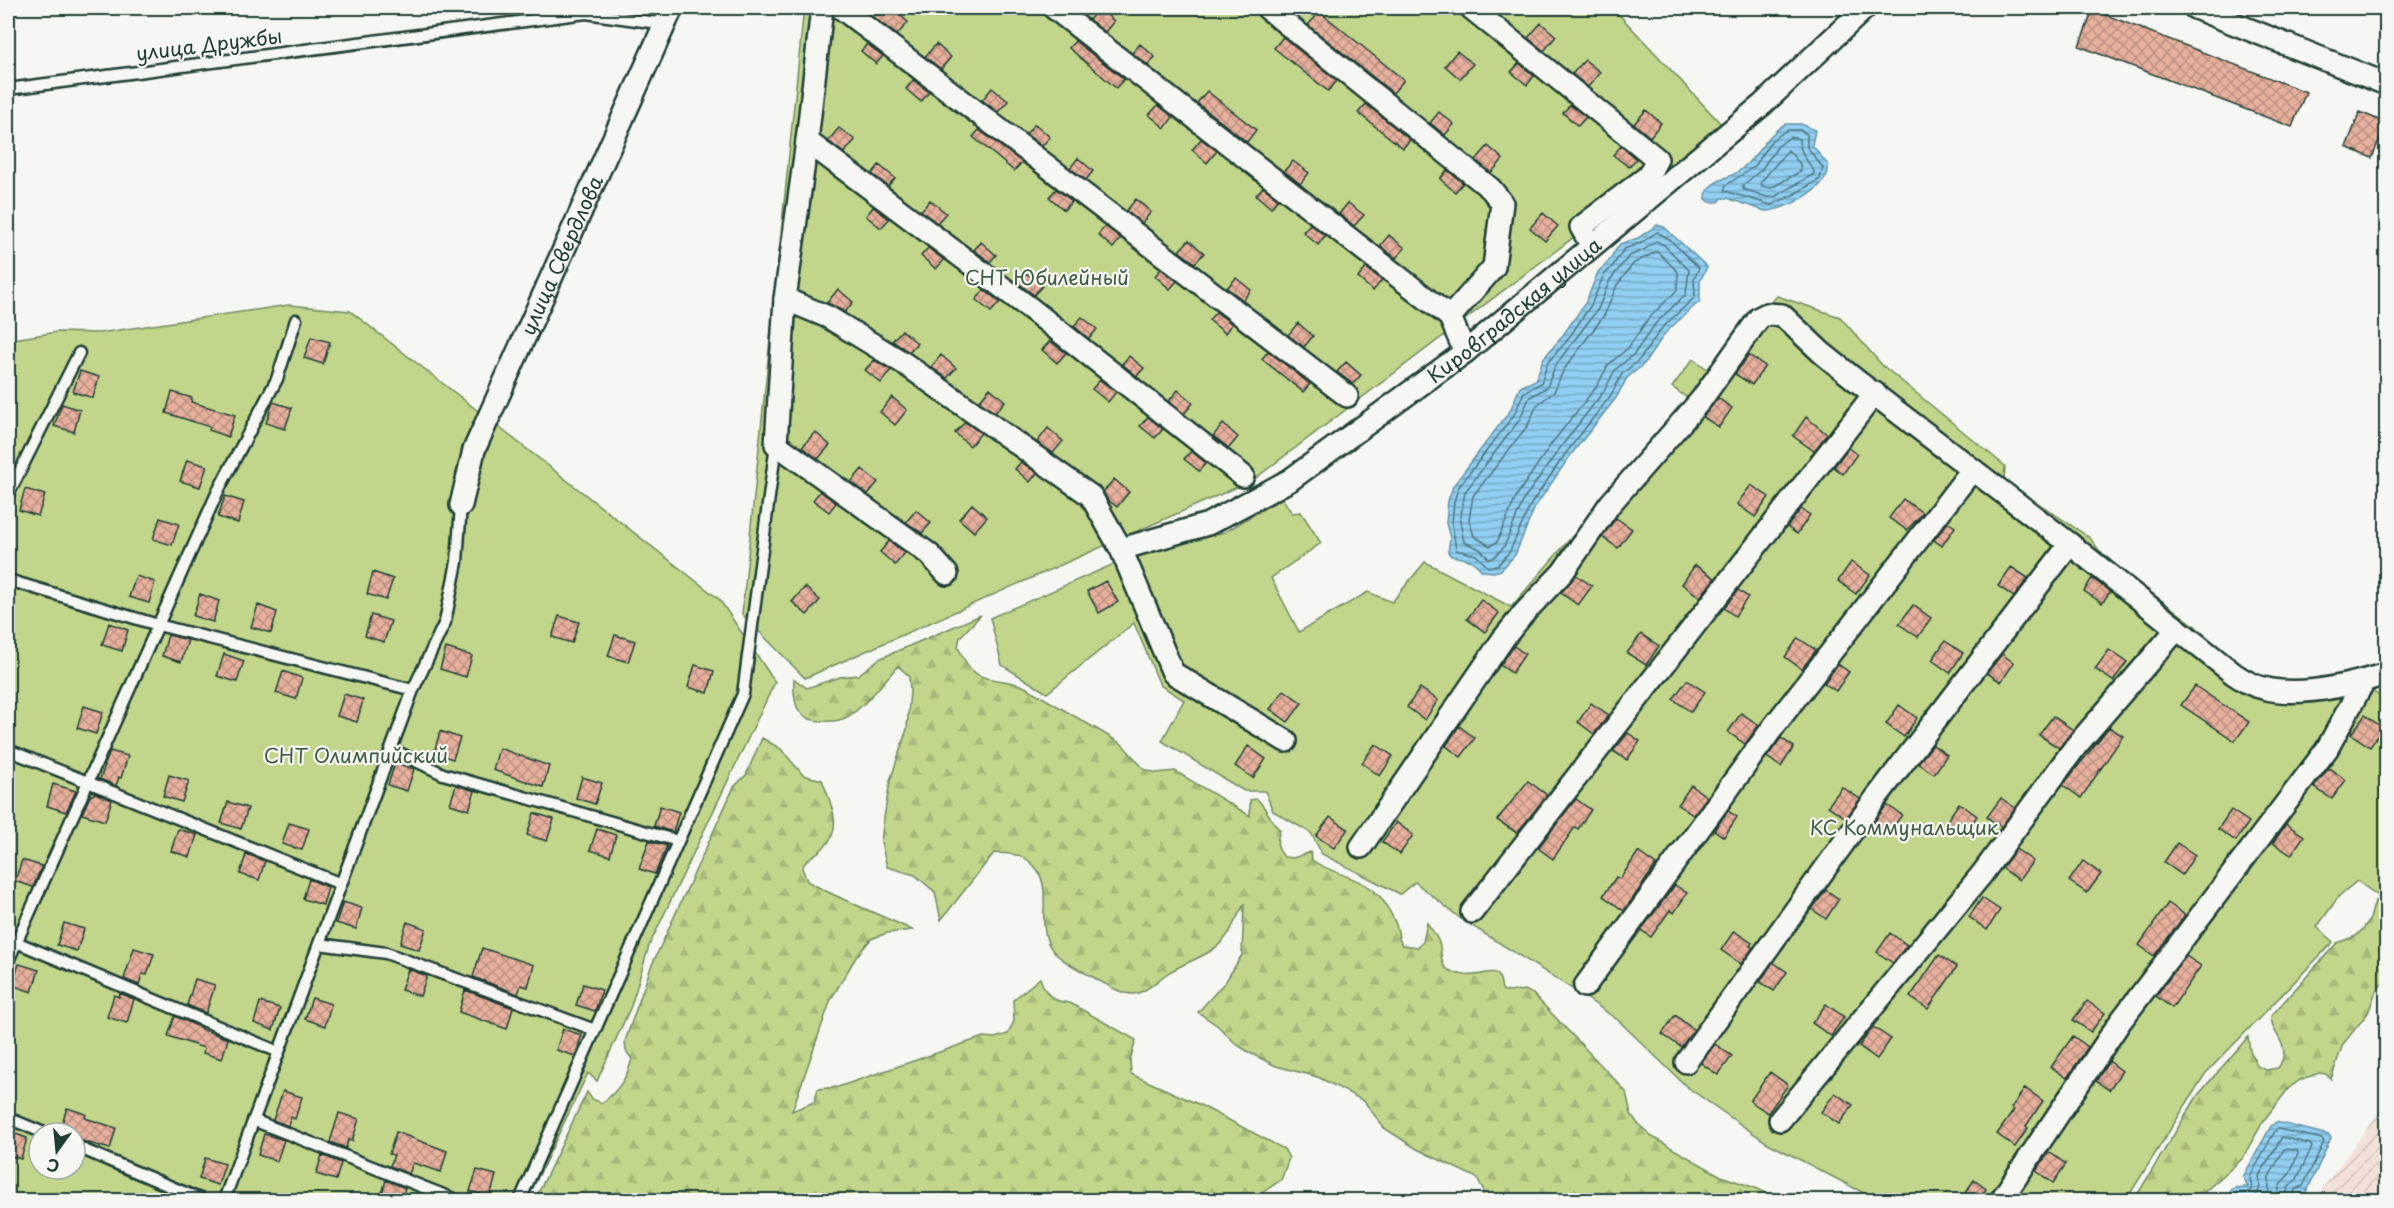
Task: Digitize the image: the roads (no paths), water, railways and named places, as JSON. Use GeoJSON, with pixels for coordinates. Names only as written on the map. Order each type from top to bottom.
{"type":"FeatureCollection","features":[{"type":"Feature","properties":{"kind":"street"},"geometry":{"type":"LineString","coordinates":[[822,8],[807,141],[785,299],[776,444],[929,554],[947,574]]}},
{"type":"Feature","properties":{"kind":"street"},"geometry":{"type":"LineString","coordinates":[[841,8],[1347,396]]}},
{"type":"Feature","properties":{"kind":"street"},"geometry":{"type":"LineString","coordinates":[[1054,8],[1450,317],[1465,352]]}},
{"type":"Feature","properties":{"kind":"street"},"geometry":{"type":"LineString","coordinates":[[1267,8],[1491,189],[1502,203],[1494,267],[1450,317]]}},
{"type":"Feature","properties":{"kind":"street"},"geometry":{"type":"LineString","coordinates":[[1471,8],[1657,159],[1648,176],[1581,227],[1592,246]]}},
{"type":"Feature","properties":{"kind":"street","name":"Кировградская улица"},"geometry":{"type":"LineString","coordinates":[[1121,549],[1208,524],[1290,480],[1465,352],[1763,104],[1865,8]]}},
{"type":"Feature","properties":{"kind":"street"},"geometry":{"type":"LineString","coordinates":[[2195,8],[2386,84]]}},
{"type":"Feature","properties":{"kind":"street","name":"улица Свердлова"},"geometry":{"type":"LineString","coordinates":[[461,505],[474,450],[668,16]]}},
{"type":"Feature","properties":{"kind":"street"},"geometry":{"type":"LineString","coordinates":[[807,141],[1031,309],[1244,476]]}},
{"type":"Feature","properties":{"kind":"street"},"geometry":{"type":"LineString","coordinates":[[785,299],[828,317],[905,364],[1091,496],[1121,549],[1173,673],[1286,741]]}},
{"type":"Feature","properties":{"kind":"street"},"geometry":{"type":"LineString","coordinates":[[1361,847],[1503,639],[1524,612],[1563,572],[1610,504],[1701,400],[1759,318],[1767,314],[1782,315],[1822,353],[2234,674],[2265,689],[2288,691],[2325,689],[2386,674]]}},
{"type":"Feature","properties":{"kind":"street"},"geometry":{"type":"LineString","coordinates":[[1472,912],[1875,393]]}},
{"type":"Feature","properties":{"kind":"street"},"geometry":{"type":"LineString","coordinates":[[1585,986],[1774,726],[1972,470]]}},
{"type":"Feature","properties":{"kind":"street"},"geometry":{"type":"LineString","coordinates":[[1686,1062],[1876,798],[2070,544]]}},
{"type":"Feature","properties":{"kind":"street"},"geometry":{"type":"LineString","coordinates":[[1780,1120],[1982,874],[2076,746],[2177,629]]}},
{"type":"Feature","properties":{"kind":"street"},"geometry":{"type":"LineString","coordinates":[[2001,1200],[2120,1022],[2327,749],[2364,681]]}},
{"type":"Feature","properties":{"kind":"lane","name":"улица Дружбы"},"geometry":{"type":"LineString","coordinates":[[8,89],[586,13],[668,16]]}},
{"type":"Feature","properties":{"kind":"lane"},"geometry":{"type":"LineString","coordinates":[[8,961],[218,491],[277,379],[296,320]]}},
{"type":"Feature","properties":{"kind":"lane"},"geometry":{"type":"LineString","coordinates":[[8,495],[80,353]]}},
{"type":"Feature","properties":{"kind":"lane"},"geometry":{"type":"LineString","coordinates":[[520,1200],[743,694],[776,444]]}},
{"type":"Feature","properties":{"kind":"lane"},"geometry":{"type":"LineString","coordinates":[[224,1200],[413,690],[445,622],[457,562],[461,505]]}},
{"type":"Feature","properties":{"kind":"lane"},"geometry":{"type":"LineString","coordinates":[[8,580],[158,625],[413,690]]}},
{"type":"Feature","properties":{"kind":"lane"},"geometry":{"type":"LineString","coordinates":[[391,749],[443,774],[678,841]]}},
{"type":"Feature","properties":{"kind":"lane"},"geometry":{"type":"LineString","coordinates":[[8,750],[341,884]]}},
{"type":"Feature","properties":{"kind":"lane"},"geometry":{"type":"LineString","coordinates":[[16,942],[279,1052]]}},
{"type":"Feature","properties":{"kind":"lane"},"geometry":{"type":"LineString","coordinates":[[319,944],[386,953],[595,1030]]}},
{"type":"Feature","properties":{"kind":"lane"},"geometry":{"type":"LineString","coordinates":[[8,1118],[27,1126]]}},
{"type":"Feature","properties":{"kind":"lane"},"geometry":{"type":"LineString","coordinates":[[254,1120],[456,1200]]}},
{"type":"Feature","properties":{"kind":"lane"},"geometry":{"type":"LineString","coordinates":[[87,1151],[202,1200]]}},
{"type":"Feature","properties":{"kind":"water"},"geometry":{"type":"Polygon","coordinates":[[[1785,124],[1801,124],[1815,130],[1812,145],[1828,165],[1823,182],[1815,190],[1794,203],[1765,211],[1727,198],[1722,198],[1719,202],[1710,202],[1706,199],[1706,193],[1713,185],[1739,171],[1785,124]]]}},
{"type":"Feature","properties":{"kind":"water"},"geometry":{"type":"Polygon","coordinates":[[[1657,225],[1664,227],[1707,267],[1700,281],[1700,301],[1666,332],[1644,364],[1627,378],[1616,398],[1570,456],[1535,507],[1515,555],[1501,570],[1482,571],[1472,561],[1451,556],[1448,552],[1450,538],[1446,523],[1448,501],[1453,486],[1510,411],[1520,387],[1536,380],[1543,359],[1586,302],[1598,272],[1620,244],[1638,238],[1657,225]]]}},
{"type":"Feature","properties":{"kind":"water"},"geometry":{"type":"Polygon","coordinates":[[[2276,1122],[2329,1135],[2331,1138],[2308,1189],[2305,1193],[2301,1193],[2297,1200],[2228,1200],[2234,1188],[2248,1187],[2243,1177],[2271,1126],[2276,1122]]]}},
{"type":"Feature","properties":{"kind":"park label","name":"СНТ Юбилейный"},"geometry":{"type":"Point","coordinates":[1047,277]}},
{"type":"Feature","properties":{"kind":"park label","name":"СНТ Олимпийский"},"geometry":{"type":"Point","coordinates":[356,755]}},
{"type":"Feature","properties":{"kind":"park label","name":"КС Коммунальщик"},"geometry":{"type":"Point","coordinates":[1904,827]}}]}
